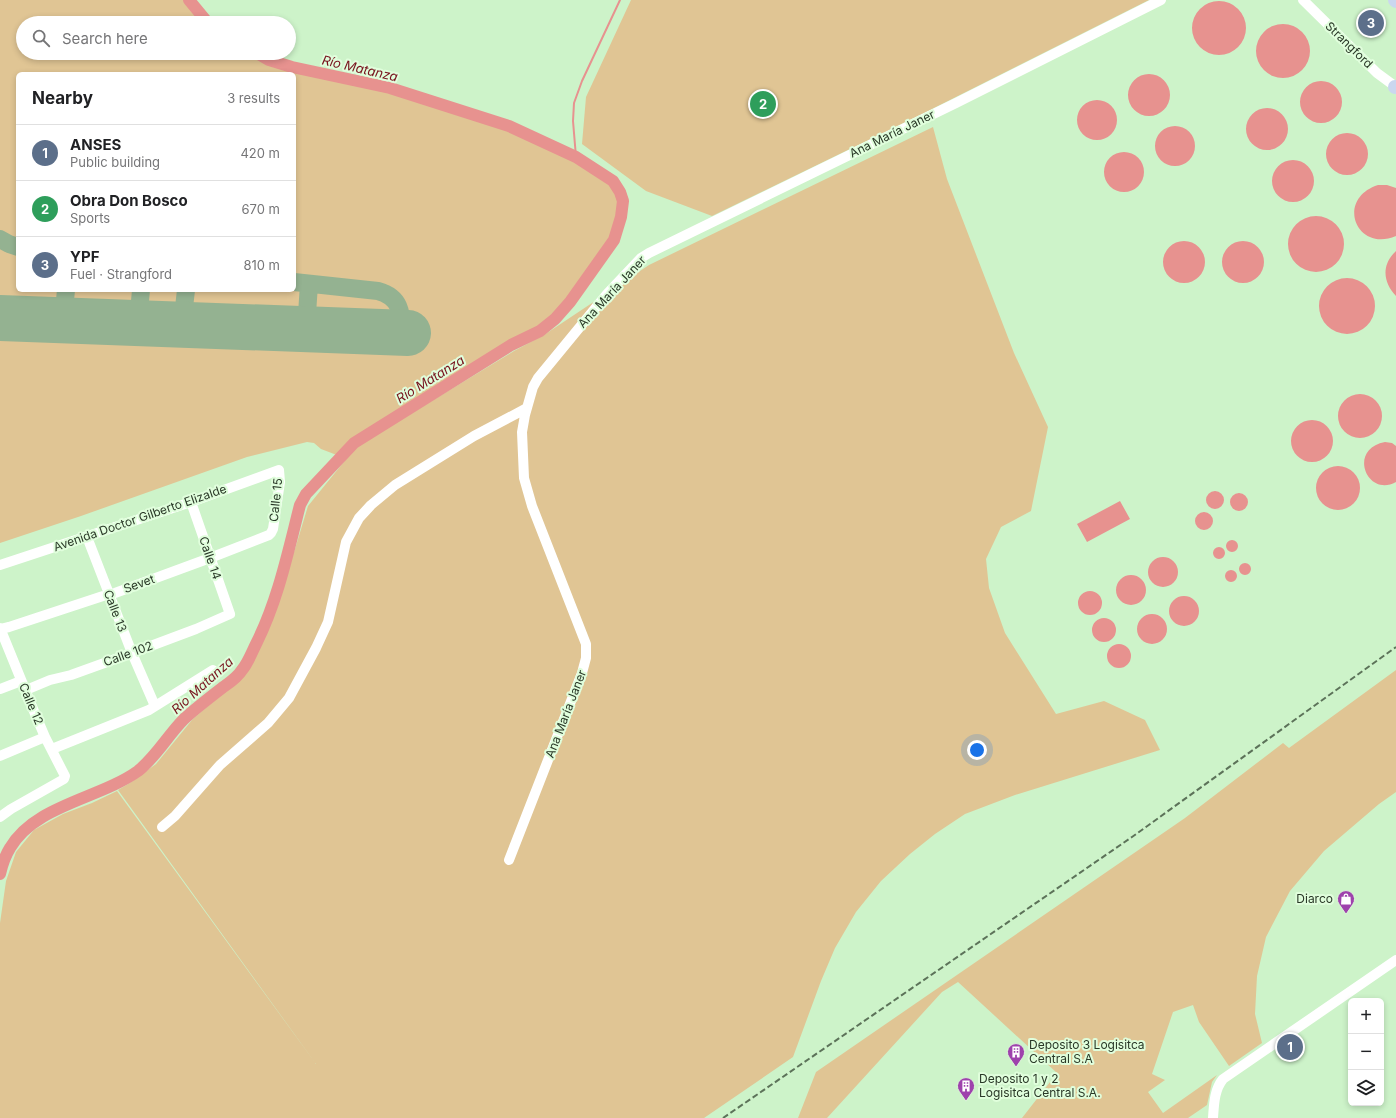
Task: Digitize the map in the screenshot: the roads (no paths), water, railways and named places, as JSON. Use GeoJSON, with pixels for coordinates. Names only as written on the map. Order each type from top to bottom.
{"type":"FeatureCollection","features":[{"type":"Feature","properties":{"kind":"street","name":"Ana María Janer"},"geometry":{"type":"LineString","coordinates":[[509,860],[582,673],[586,658],[586,644],[532,506],[524,478],[522,432],[527,408],[538,378],[607,294],[641,258],[656,249],[956,103],[1161,0]]}},
{"type":"Feature","properties":{"kind":"street","name":"Strangford"},"geometry":{"type":"LineString","coordinates":[[1303,0],[1378,73],[1396,87]]}},
{"type":"Feature","properties":{"kind":"street"},"geometry":{"type":"LineString","coordinates":[[162,827],[175,816],[220,765],[268,723],[289,698],[328,622],[346,542],[359,518],[371,505],[395,485],[474,436],[527,408]]}},
{"type":"Feature","properties":{"kind":"street","name":"Avenida Doctor Gilberto Elizalde"},"geometry":{"type":"LineString","coordinates":[[0,565],[191,502],[279,470]]}},
{"type":"Feature","properties":{"kind":"street","name":"Calle 15"},"geometry":{"type":"LineString","coordinates":[[273,529],[280,482],[279,470]]}},
{"type":"Feature","properties":{"kind":"street","name":"Calle 14"},"geometry":{"type":"LineString","coordinates":[[191,502],[230,614]]}},
{"type":"Feature","properties":{"kind":"street","name":"Sevet"},"geometry":{"type":"LineString","coordinates":[[0,629],[9,628],[210,558],[269,535],[273,529]]}},
{"type":"Feature","properties":{"kind":"street","name":"Calle 13"},"geometry":{"type":"LineString","coordinates":[[87,536],[132,653],[156,706]]}},
{"type":"Feature","properties":{"kind":"street","name":"Calle 102"},"geometry":{"type":"LineString","coordinates":[[0,689],[24,686],[71,675],[196,629],[230,614]]}},
{"type":"Feature","properties":{"kind":"street","name":"Calle 12"},"geometry":{"type":"LineString","coordinates":[[0,629],[45,737],[65,774],[64,779],[11,809],[0,817]]}},
{"type":"Feature","properties":{"kind":"street"},"geometry":{"type":"LineString","coordinates":[[52,749],[141,714],[213,670]]}},
{"type":"Feature","properties":{"kind":"street"},"geometry":{"type":"LineString","coordinates":[[0,756],[45,737]]}},
{"type":"Feature","properties":{"kind":"street"},"geometry":{"type":"LineString","coordinates":[[1213,1118],[1216,1092],[1218,1085],[1223,1080],[1396,960]]}},
{"type":"Feature","properties":{"kind":"waterway","name":"Río Matanza"},"geometry":{"type":"LineString","coordinates":[[189,0],[202,16]]}},
{"type":"Feature","properties":{"kind":"waterway"},"geometry":{"type":"LineString","coordinates":[[576,157],[573,121],[574,103],[582,81],[620,0]]}},
{"type":"Feature","properties":{"kind":"waterway","name":"Río Matanza"},"geometry":{"type":"LineString","coordinates":[[0,874],[10,848],[21,833],[51,812],[122,781],[138,771],[151,759],[184,719],[240,673],[250,657],[264,627],[282,576],[300,505],[306,494],[354,443],[511,345],[540,331],[555,319],[570,302],[614,240],[621,217],[623,201],[620,192],[613,181],[576,157],[509,126],[390,88],[292,67],[269,60]]}},
{"type":"Feature","properties":{"kind":"railway"},"geometry":{"type":"LineString","coordinates":[[723,1118],[1132,837],[1396,647]]}},
{"type":"Feature","properties":{"kind":"place","name":"YPF"},"geometry":{"type":"Point","coordinates":[1371,23]}},
{"type":"Feature","properties":{"kind":"place","name":"Obra Don Bosco"},"geometry":{"type":"Point","coordinates":[763,104]}},
{"type":"Feature","properties":{"kind":"place","name":"Diarco"},"geometry":{"type":"Point","coordinates":[1346,914]}},
{"type":"Feature","properties":{"kind":"place","name":"ANSES"},"geometry":{"type":"Point","coordinates":[1290,1047]}},
{"type":"Feature","properties":{"kind":"place","name":"Deposito 3 Logisitca Central S.A"},"geometry":{"type":"Point","coordinates":[1016,1067]}},
{"type":"Feature","properties":{"kind":"place","name":"Deposito 1 y 2 Logisitca Central S.A."},"geometry":{"type":"Point","coordinates":[966,1101]}}]}
